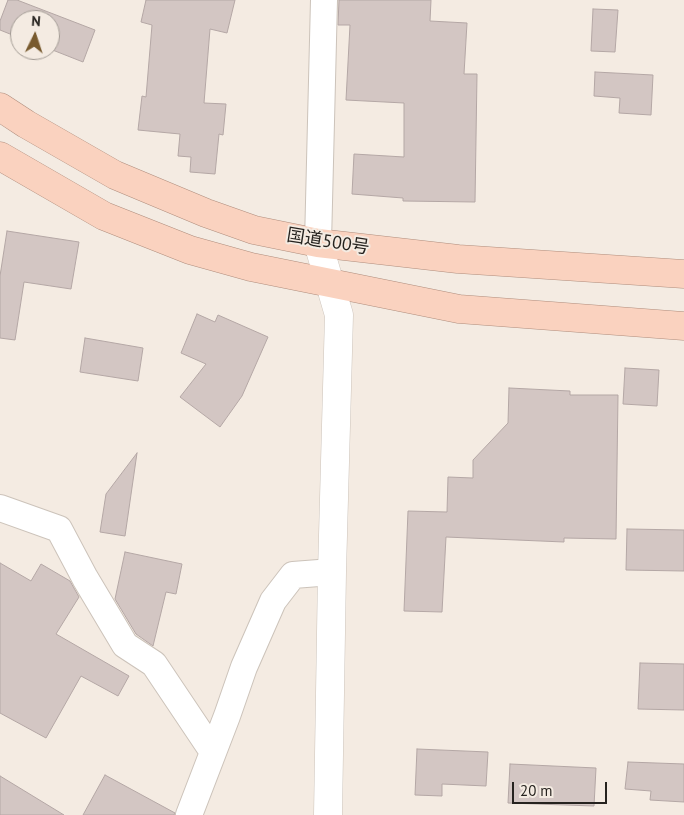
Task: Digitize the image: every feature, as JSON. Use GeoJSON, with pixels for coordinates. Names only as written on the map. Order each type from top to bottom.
{"type":"FeatureCollection","features":[{"type":"Feature","properties":{"kind":"highway","name":"国道500号"},"geometry":{"type":"LineString","coordinates":[[0,106],[26,124],[115,175],[206,213],[254,230],[318,243],[458,259],[684,274]]}},
{"type":"Feature","properties":{"kind":"highway"},"geometry":{"type":"LineString","coordinates":[[0,156],[104,216],[190,250],[251,268],[459,310],[684,326]]}},
{"type":"Feature","properties":{"kind":"street"},"geometry":{"type":"LineString","coordinates":[[324,0],[318,243],[339,315],[328,815]]}},
{"type":"Feature","properties":{"kind":"street"},"geometry":{"type":"LineString","coordinates":[[0,508],[59,529],[85,578],[125,645],[154,664],[213,752]]}},
{"type":"Feature","properties":{"kind":"street"},"geometry":{"type":"LineString","coordinates":[[189,815],[244,667],[273,601],[293,575],[332,572]]}},
{"type":"Feature","properties":{"kind":"building"},"geometry":{"type":"Polygon","coordinates":[[[8,0],[17,0],[43,10],[10,10],[10,34],[0,30],[0,21],[8,0]]]}},
{"type":"Feature","properties":{"kind":"building"},"geometry":{"type":"Polygon","coordinates":[[[146,0],[235,0],[227,33],[210,29],[204,103],[226,104],[223,135],[219,134],[215,174],[190,172],[191,157],[178,156],[180,134],[138,130],[142,96],[146,97],[152,25],[141,22],[146,0]]]}},
{"type":"Feature","properties":{"kind":"building"},"geometry":{"type":"Polygon","coordinates":[[[339,0],[431,0],[430,21],[467,23],[464,74],[477,74],[475,202],[403,201],[403,198],[352,194],[354,154],[404,157],[404,103],[346,100],[350,25],[338,25],[339,0]]]}},
{"type":"Feature","properties":{"kind":"building"},"geometry":{"type":"Polygon","coordinates":[[[593,9],[618,10],[615,52],[591,51],[593,9]]]}},
{"type":"Feature","properties":{"kind":"building"},"geometry":{"type":"Polygon","coordinates":[[[60,17],[95,30],[83,62],[60,53],[60,17]]]}},
{"type":"Feature","properties":{"kind":"building"},"geometry":{"type":"Polygon","coordinates":[[[595,72],[653,75],[651,115],[619,113],[620,98],[594,96],[595,72]]]}},
{"type":"Feature","properties":{"kind":"building"},"geometry":{"type":"Polygon","coordinates":[[[7,231],[79,242],[71,289],[24,282],[15,340],[0,338],[0,276],[7,231]]]}},
{"type":"Feature","properties":{"kind":"building"},"geometry":{"type":"Polygon","coordinates":[[[197,314],[215,322],[218,315],[268,337],[242,396],[220,427],[180,397],[206,364],[181,353],[197,314]]]}},
{"type":"Feature","properties":{"kind":"building"},"geometry":{"type":"Polygon","coordinates":[[[85,338],[143,348],[138,381],[80,372],[85,338]]]}},
{"type":"Feature","properties":{"kind":"building"},"geometry":{"type":"Polygon","coordinates":[[[625,368],[659,370],[657,406],[623,404],[625,368]]]}},
{"type":"Feature","properties":{"kind":"building"},"geometry":{"type":"Polygon","coordinates":[[[509,388],[570,391],[570,395],[618,395],[616,539],[564,538],[564,542],[446,537],[442,612],[404,611],[408,511],[447,512],[448,477],[473,478],[473,460],[508,423],[509,388]]]}},
{"type":"Feature","properties":{"kind":"building"},"geometry":{"type":"Polygon","coordinates":[[[137,453],[125,536],[100,532],[106,494],[137,453]]]}},
{"type":"Feature","properties":{"kind":"building"},"geometry":{"type":"Polygon","coordinates":[[[627,529],[684,530],[684,571],[626,570],[627,529]]]}},
{"type":"Feature","properties":{"kind":"building"},"geometry":{"type":"Polygon","coordinates":[[[125,552],[182,564],[176,594],[166,592],[153,646],[136,634],[115,599],[125,552]]]}},
{"type":"Feature","properties":{"kind":"building"},"geometry":{"type":"Polygon","coordinates":[[[0,563],[31,581],[41,564],[70,581],[79,597],[56,634],[129,676],[118,696],[81,676],[46,738],[0,713],[0,563]]]}},
{"type":"Feature","properties":{"kind":"building"},"geometry":{"type":"Polygon","coordinates":[[[640,663],[684,664],[684,710],[638,709],[640,663]]]}},
{"type":"Feature","properties":{"kind":"building"},"geometry":{"type":"Polygon","coordinates":[[[417,749],[488,752],[486,786],[442,784],[442,796],[415,795],[417,749]]]}},
{"type":"Feature","properties":{"kind":"building"},"geometry":{"type":"Polygon","coordinates":[[[628,762],[684,764],[684,802],[650,800],[651,791],[625,789],[628,762]]]}},
{"type":"Feature","properties":{"kind":"building"},"geometry":{"type":"Polygon","coordinates":[[[510,764],[596,768],[594,806],[508,803],[510,764]]]}},
{"type":"Feature","properties":{"kind":"building"},"geometry":{"type":"Polygon","coordinates":[[[105,775],[175,813],[174,815],[83,815],[105,775]]]}},
{"type":"Feature","properties":{"kind":"building"},"geometry":{"type":"Polygon","coordinates":[[[0,776],[64,815],[0,815],[0,776]]]}}]}
